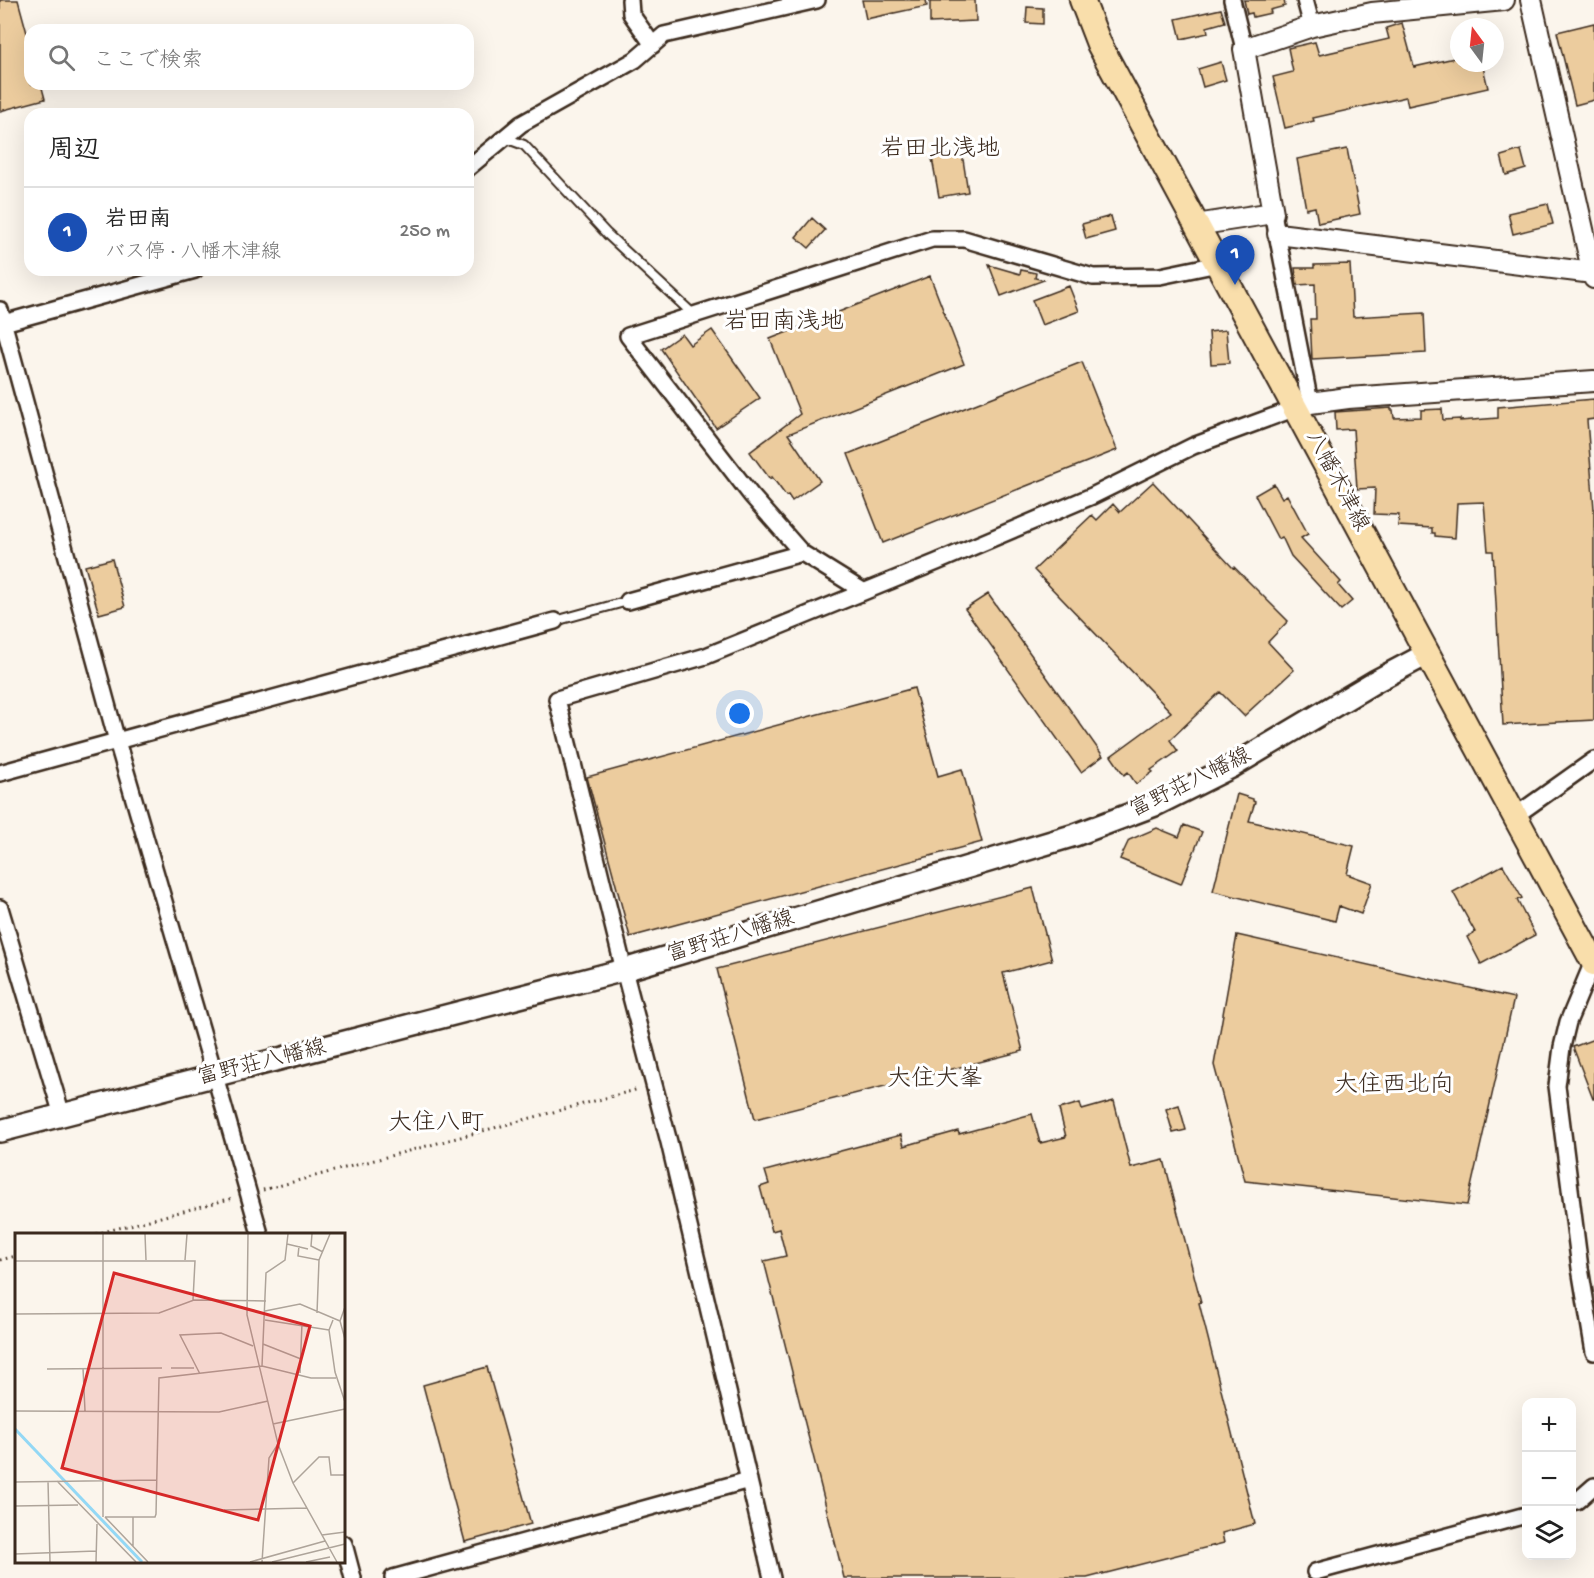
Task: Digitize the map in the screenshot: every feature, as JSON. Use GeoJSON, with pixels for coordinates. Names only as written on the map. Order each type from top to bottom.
{"type":"FeatureCollection","features":[{"type":"Feature","properties":{"kind":"main road","name":"八幡木津線"},"geometry":{"type":"LineString","coordinates":[[1082,0],[1099,44],[1218,264],[1303,405],[1427,654],[1594,963]]}},
{"type":"Feature","properties":{"kind":"main road","name":"富野荘八幡線"},"geometry":{"type":"LineString","coordinates":[[0,1131],[624,970],[1076,835],[1155,805],[1233,766],[1376,681],[1427,654]]}},
{"type":"Feature","properties":{"kind":"street"},"geometry":{"type":"LineString","coordinates":[[630,0],[631,14],[653,45]]}},
{"type":"Feature","properties":{"kind":"street"},"geometry":{"type":"LineString","coordinates":[[474,163],[521,124],[635,60],[664,35],[817,0]]}},
{"type":"Feature","properties":{"kind":"street"},"geometry":{"type":"LineString","coordinates":[[1232,0],[1244,49],[1278,234],[1303,405]]}},
{"type":"Feature","properties":{"kind":"street"},"geometry":{"type":"LineString","coordinates":[[1305,0],[1312,26]]}},
{"type":"Feature","properties":{"kind":"street"},"geometry":{"type":"LineString","coordinates":[[1244,49],[1312,26],[1372,13],[1504,0]]}},
{"type":"Feature","properties":{"kind":"street"},"geometry":{"type":"LineString","coordinates":[[1278,234],[1593,276],[1531,0]]}},
{"type":"Feature","properties":{"kind":"street"},"geometry":{"type":"LineString","coordinates":[[1196,225],[1273,213]]}},
{"type":"Feature","properties":{"kind":"street"},"geometry":{"type":"LineString","coordinates":[[863,591],[802,553],[751,495],[628,336],[932,239],[964,238],[1093,277],[1160,276],[1218,264]]}},
{"type":"Feature","properties":{"kind":"street"},"geometry":{"type":"LineString","coordinates":[[171,276],[1,319],[117,741],[260,1233]]}},
{"type":"Feature","properties":{"kind":"street"},"geometry":{"type":"LineString","coordinates":[[772,1578],[655,1084],[624,970],[557,699],[706,656],[1092,496],[1193,446],[1303,405],[1348,398],[1594,381]]}},
{"type":"Feature","properties":{"kind":"street"},"geometry":{"type":"LineString","coordinates":[[628,601],[802,553]]}},
{"type":"Feature","properties":{"kind":"street"},"geometry":{"type":"LineString","coordinates":[[0,773],[555,621]]}},
{"type":"Feature","properties":{"kind":"street"},"geometry":{"type":"LineString","coordinates":[[1515,816],[1594,760]]}},
{"type":"Feature","properties":{"kind":"street"},"geometry":{"type":"LineString","coordinates":[[0,908],[62,1115]]}},
{"type":"Feature","properties":{"kind":"street"},"geometry":{"type":"LineString","coordinates":[[1594,963],[1569,1022],[1562,1047],[1557,1086],[1580,1268],[1594,1352]]}},
{"type":"Feature","properties":{"kind":"street"},"geometry":{"type":"LineString","coordinates":[[393,1578],[748,1480]]}},
{"type":"Feature","properties":{"kind":"street"},"geometry":{"type":"LineString","coordinates":[[1576,1501],[1594,1486]]}},
{"type":"Feature","properties":{"kind":"street"},"geometry":{"type":"LineString","coordinates":[[1315,1572],[1522,1516]]}},
{"type":"Feature","properties":{"kind":"street"},"geometry":{"type":"LineString","coordinates":[[345,1548],[353,1578]]}},
{"type":"Feature","properties":{"kind":"lane"},"geometry":{"type":"LineString","coordinates":[[504,137],[524,145],[607,234],[694,316]]}},
{"type":"Feature","properties":{"kind":"lane"},"geometry":{"type":"LineString","coordinates":[[555,621],[628,601]]}},
{"type":"Feature","properties":{"kind":"path"},"geometry":{"type":"LineString","coordinates":[[100,1233],[655,1084]]}},
{"type":"Feature","properties":{"kind":"path"},"geometry":{"type":"LineString","coordinates":[[0,1260],[15,1256]]}},
{"type":"Feature","properties":{"kind":"building"},"geometry":{"type":"Polygon","coordinates":[[[0,0],[18,0],[25,24],[24,90],[43,90],[45,99],[0,111],[0,0]]]}},
{"type":"Feature","properties":{"kind":"building"},"geometry":{"type":"Polygon","coordinates":[[[862,0],[926,0],[927,6],[866,19],[862,0]]]}},
{"type":"Feature","properties":{"kind":"building"},"geometry":{"type":"Polygon","coordinates":[[[941,0],[975,0],[976,21],[930,23],[930,2],[941,2],[941,0]]]}},
{"type":"Feature","properties":{"kind":"building"},"geometry":{"type":"Polygon","coordinates":[[[1244,0],[1284,0],[1285,6],[1270,10],[1271,13],[1253,17],[1252,13],[1247,14],[1244,0]]]}},
{"type":"Feature","properties":{"kind":"building"},"geometry":{"type":"Polygon","coordinates":[[[1027,7],[1043,8],[1043,24],[1026,23],[1027,7]]]}},
{"type":"Feature","properties":{"kind":"building"},"geometry":{"type":"Polygon","coordinates":[[[1221,9],[1225,22],[1207,27],[1208,33],[1181,39],[1176,19],[1221,9]]]}},
{"type":"Feature","properties":{"kind":"building"},"geometry":{"type":"Polygon","coordinates":[[[1402,23],[1414,67],[1450,59],[1450,72],[1484,72],[1488,88],[1408,106],[1406,97],[1313,118],[1314,121],[1285,128],[1273,77],[1293,72],[1288,48],[1315,42],[1319,55],[1389,39],[1386,28],[1402,23]]]}},
{"type":"Feature","properties":{"kind":"building"},"geometry":{"type":"Polygon","coordinates":[[[1594,23],[1594,100],[1575,105],[1557,32],[1594,23]]]}},
{"type":"Feature","properties":{"kind":"building"},"geometry":{"type":"Polygon","coordinates":[[[1221,62],[1226,80],[1203,87],[1198,69],[1221,62]]]}},
{"type":"Feature","properties":{"kind":"building"},"geometry":{"type":"Polygon","coordinates":[[[1347,149],[1360,214],[1318,223],[1315,207],[1306,209],[1297,159],[1347,149]]]}},
{"type":"Feature","properties":{"kind":"building"},"geometry":{"type":"Polygon","coordinates":[[[1521,150],[1526,169],[1506,175],[1501,156],[1521,150]]]}},
{"type":"Feature","properties":{"kind":"building"},"geometry":{"type":"Polygon","coordinates":[[[962,153],[968,192],[939,197],[932,158],[962,153]]]}},
{"type":"Feature","properties":{"kind":"building"},"geometry":{"type":"Polygon","coordinates":[[[1548,204],[1553,224],[1513,234],[1508,213],[1548,204]]]}},
{"type":"Feature","properties":{"kind":"building"},"geometry":{"type":"Polygon","coordinates":[[[1111,216],[1115,231],[1086,239],[1082,224],[1111,216]]]}},
{"type":"Feature","properties":{"kind":"building"},"geometry":{"type":"Polygon","coordinates":[[[812,218],[825,230],[809,248],[796,237],[812,218]]]}},
{"type":"Feature","properties":{"kind":"building"},"geometry":{"type":"Polygon","coordinates":[[[1350,264],[1353,317],[1424,313],[1426,353],[1312,359],[1310,319],[1316,319],[1315,284],[1297,285],[1295,268],[1350,264]]]}},
{"type":"Feature","properties":{"kind":"building"},"geometry":{"type":"Polygon","coordinates":[[[989,265],[1020,274],[1021,270],[1036,273],[1035,278],[1044,280],[1001,296],[989,265]]]}},
{"type":"Feature","properties":{"kind":"building"},"geometry":{"type":"Polygon","coordinates":[[[930,276],[964,364],[788,434],[820,481],[792,501],[772,477],[770,479],[750,452],[800,414],[770,339],[930,276]]]}},
{"type":"Feature","properties":{"kind":"building"},"geometry":{"type":"Polygon","coordinates":[[[1069,286],[1079,311],[1042,325],[1032,300],[1069,286]]]}},
{"type":"Feature","properties":{"kind":"building"},"geometry":{"type":"Polygon","coordinates":[[[712,330],[760,398],[716,428],[661,349],[682,334],[690,345],[712,330]]]}},
{"type":"Feature","properties":{"kind":"building"},"geometry":{"type":"Polygon","coordinates":[[[1226,330],[1229,363],[1211,364],[1209,332],[1226,330]]]}},
{"type":"Feature","properties":{"kind":"building"},"geometry":{"type":"Polygon","coordinates":[[[1082,362],[1117,450],[883,543],[848,454],[1082,362]]]}},
{"type":"Feature","properties":{"kind":"building"},"geometry":{"type":"Polygon","coordinates":[[[1594,399],[1594,419],[1587,420],[1594,509],[1594,720],[1503,725],[1493,551],[1488,551],[1484,502],[1457,503],[1455,538],[1435,536],[1432,528],[1398,526],[1399,515],[1374,514],[1375,488],[1357,489],[1353,429],[1336,430],[1335,412],[1391,408],[1394,418],[1421,417],[1421,410],[1442,409],[1443,420],[1460,419],[1460,421],[1498,418],[1498,407],[1594,399]]]}},
{"type":"Feature","properties":{"kind":"building"},"geometry":{"type":"Polygon","coordinates":[[[1153,482],[1233,568],[1288,621],[1268,642],[1294,670],[1244,716],[1220,692],[1170,740],[1178,751],[1136,784],[1128,772],[1124,775],[1111,756],[1171,712],[1034,570],[1092,515],[1097,520],[1113,504],[1120,512],[1153,482]]]}},
{"type":"Feature","properties":{"kind":"building"},"geometry":{"type":"Polygon","coordinates":[[[1274,484],[1282,498],[1287,495],[1308,534],[1301,538],[1341,582],[1338,585],[1352,601],[1341,610],[1291,556],[1282,537],[1278,539],[1255,495],[1274,484]]]}},
{"type":"Feature","properties":{"kind":"building"},"geometry":{"type":"Polygon","coordinates":[[[112,559],[125,607],[99,614],[85,566],[112,559]]]}},
{"type":"Feature","properties":{"kind":"building"},"geometry":{"type":"Polygon","coordinates":[[[988,594],[1103,756],[1081,772],[965,609],[988,594]]]}},
{"type":"Feature","properties":{"kind":"building"},"geometry":{"type":"Polygon","coordinates":[[[914,688],[938,776],[962,769],[982,842],[630,937],[587,777],[914,688]]]}},
{"type":"Feature","properties":{"kind":"building"},"geometry":{"type":"Polygon","coordinates":[[[1237,794],[1253,799],[1255,802],[1249,821],[1354,846],[1347,874],[1372,883],[1361,914],[1339,906],[1335,921],[1213,891],[1237,794]]]}},
{"type":"Feature","properties":{"kind":"building"},"geometry":{"type":"Polygon","coordinates":[[[1184,825],[1202,832],[1181,884],[1120,859],[1129,840],[1157,828],[1179,837],[1184,825]]]}},
{"type":"Feature","properties":{"kind":"building"},"geometry":{"type":"Polygon","coordinates":[[[1503,865],[1522,898],[1517,900],[1535,935],[1481,964],[1467,937],[1475,932],[1453,892],[1503,865]]]}},
{"type":"Feature","properties":{"kind":"building"},"geometry":{"type":"Polygon","coordinates":[[[1033,888],[1052,960],[1003,973],[1023,1051],[755,1119],[717,969],[1033,888]]]}},
{"type":"Feature","properties":{"kind":"building"},"geometry":{"type":"Polygon","coordinates":[[[1237,935],[1514,998],[1467,1205],[1245,1181],[1214,1065],[1237,935]]]}},
{"type":"Feature","properties":{"kind":"building"},"geometry":{"type":"Polygon","coordinates":[[[1594,1039],[1594,1099],[1593,1099],[1573,1047],[1594,1039]]]}},
{"type":"Feature","properties":{"kind":"building"},"geometry":{"type":"Polygon","coordinates":[[[1114,1101],[1131,1168],[1164,1160],[1255,1524],[1222,1533],[1224,1543],[1087,1578],[844,1578],[764,1261],[786,1256],[779,1229],[772,1231],[760,1187],[769,1184],[765,1171],[901,1135],[904,1146],[1032,1114],[1040,1143],[1066,1137],[1059,1109],[1080,1103],[1082,1110],[1114,1101]]]}},
{"type":"Feature","properties":{"kind":"building"},"geometry":{"type":"Polygon","coordinates":[[[1179,1105],[1186,1130],[1173,1133],[1166,1109],[1179,1105]]]}},
{"type":"Feature","properties":{"kind":"building"},"geometry":{"type":"Polygon","coordinates":[[[487,1367],[531,1524],[465,1542],[423,1385],[487,1367]]]}},
{"type":"Feature","properties":{"kind":"place","name":"岩田南"},"geometry":{"type":"Point","coordinates":[1235,285]}},
{"type":"Feature","properties":{"kind":"district","name":"岩田北浅地"},"geometry":{"type":"Point","coordinates":[940,150]}},
{"type":"Feature","properties":{"kind":"district","name":"岩田南浅地"},"geometry":{"type":"Point","coordinates":[784,323]}},
{"type":"Feature","properties":{"kind":"district","name":"大住大峯"},"geometry":{"type":"Point","coordinates":[935,1080]}},
{"type":"Feature","properties":{"kind":"district","name":"大住西北向"},"geometry":{"type":"Point","coordinates":[1394,1086]}},
{"type":"Feature","properties":{"kind":"district","name":"大住八町"},"geometry":{"type":"Point","coordinates":[436,1124]}}]}
